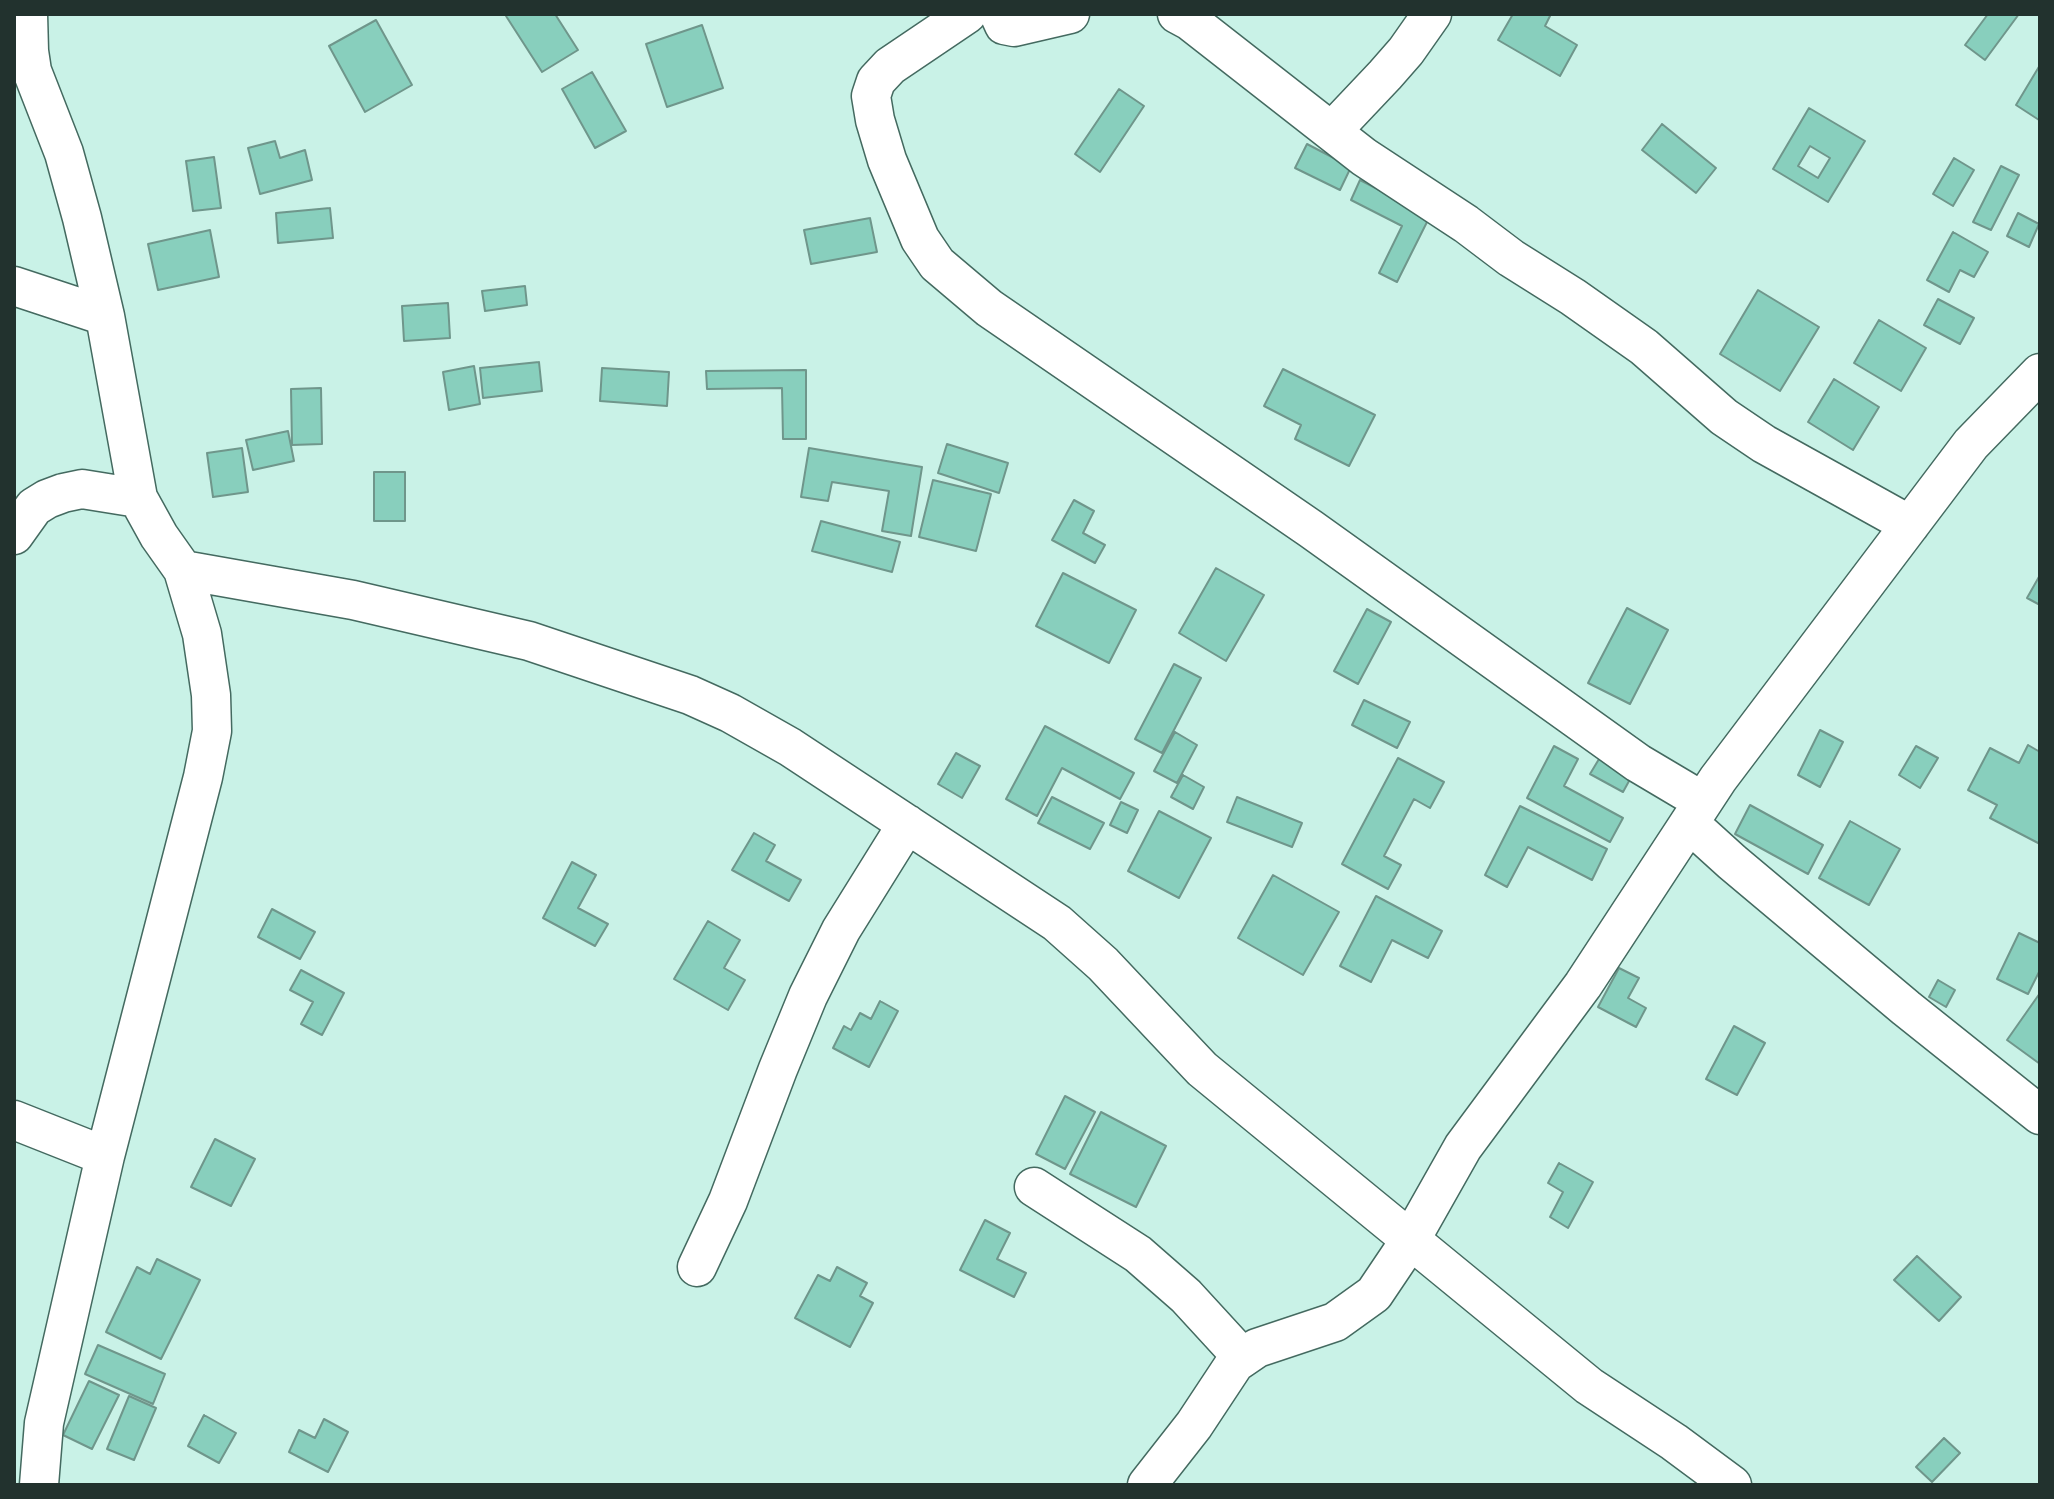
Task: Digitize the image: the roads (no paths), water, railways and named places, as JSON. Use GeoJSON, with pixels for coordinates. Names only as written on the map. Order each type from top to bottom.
{"type":"FeatureCollection","features":[{"type":"Feature","properties":{"kind":"street"},"geometry":{"type":"LineString","coordinates":[[28,14],[32,71],[64,153],[82,218],[105,316],[138,498],[183,570],[202,634],[211,695],[212,731],[203,777],[105,1156],[44,1423],[42,1484]]}},
{"type":"Feature","properties":{"kind":"street"},"geometry":{"type":"LineString","coordinates":[[967,14],[890,66],[876,81],[871,96],[887,160],[920,239],[937,264],[989,308],[1311,529],[1638,763],[1696,812],[1732,862],[2040,1115]]}},
{"type":"Feature","properties":{"kind":"street"},"geometry":{"type":"LineString","coordinates":[[999,14],[1004,25],[1014,27],[1070,14]]}},
{"type":"Feature","properties":{"kind":"street"},"geometry":{"type":"LineString","coordinates":[[1177,14],[1364,157],[1644,347],[1724,417],[1764,444],[1910,525]]}},
{"type":"Feature","properties":{"kind":"street"},"geometry":{"type":"LineString","coordinates":[[1332,131],[1406,51],[1432,14]]}},
{"type":"Feature","properties":{"kind":"street"},"geometry":{"type":"LineString","coordinates":[[14,286],[105,316]]}},
{"type":"Feature","properties":{"kind":"street"},"geometry":{"type":"LineString","coordinates":[[1147,1485],[1242,1357],[1257,1348],[1335,1322],[1374,1294],[1411,1239],[1463,1147],[1583,985],[1696,812],[1971,444],[2040,373]]}},
{"type":"Feature","properties":{"kind":"street"},"geometry":{"type":"LineString","coordinates":[[14,535],[34,507],[63,493],[82,489],[138,498]]}},
{"type":"Feature","properties":{"kind":"street"},"geometry":{"type":"LineString","coordinates":[[183,570],[353,600],[529,641],[690,695],[730,713],[790,747],[1057,923],[1103,964],[1202,1069],[1589,1386],[1732,1485]]}},
{"type":"Feature","properties":{"kind":"street"},"geometry":{"type":"LineString","coordinates":[[697,1267],[728,1201],[808,996],[841,930],[907,824]]}},
{"type":"Feature","properties":{"kind":"street"},"geometry":{"type":"LineString","coordinates":[[14,1120],[105,1156]]}},
{"type":"Feature","properties":{"kind":"street"},"geometry":{"type":"LineString","coordinates":[[1034,1187],[1138,1254],[1186,1296],[1242,1357]]}}]}
